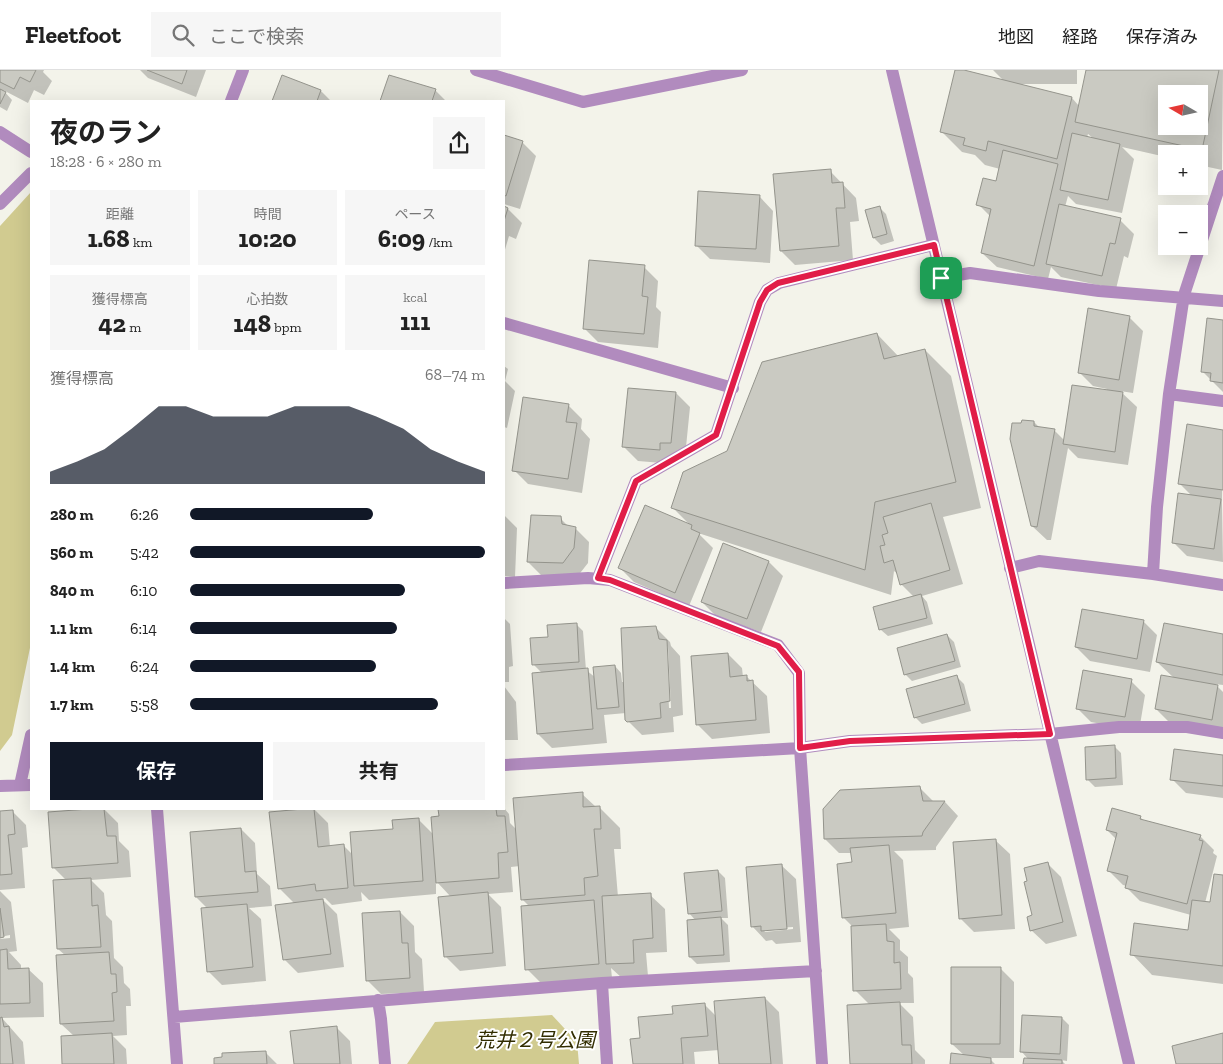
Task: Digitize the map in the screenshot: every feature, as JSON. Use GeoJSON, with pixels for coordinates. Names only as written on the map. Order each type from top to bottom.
{"type":"FeatureCollection","features":[{"type":"Feature","properties":{"kind":"street"},"geometry":{"type":"LineString","coordinates":[[231,100],[244,70]]}},
{"type":"Feature","properties":{"kind":"street"},"geometry":{"type":"LineString","coordinates":[[476,70],[583,102],[742,70]]}},
{"type":"Feature","properties":{"kind":"street"},"geometry":{"type":"LineString","coordinates":[[892,70],[1129,1064]]}},
{"type":"Feature","properties":{"kind":"street"},"geometry":{"type":"LineString","coordinates":[[0,132],[30,151]]}},
{"type":"Feature","properties":{"kind":"street"},"geometry":{"type":"LineString","coordinates":[[0,204],[30,174]]}},
{"type":"Feature","properties":{"kind":"street"},"geometry":{"type":"LineString","coordinates":[[1153,574],[1157,507],[1170,394],[1184,298],[1223,176]]}},
{"type":"Feature","properties":{"kind":"street"},"geometry":{"type":"LineString","coordinates":[[598,578],[636,481],[716,435],[760,302],[767,290],[778,283],[934,245]]}},
{"type":"Feature","properties":{"kind":"street"},"geometry":{"type":"LineString","coordinates":[[941,278],[961,273],[970,273],[1099,291],[1223,301]]}},
{"type":"Feature","properties":{"kind":"street"},"geometry":{"type":"LineString","coordinates":[[505,323],[733,388]]}},
{"type":"Feature","properties":{"kind":"street"},"geometry":{"type":"LineString","coordinates":[[1170,394],[1223,401]]}},
{"type":"Feature","properties":{"kind":"street"},"geometry":{"type":"LineString","coordinates":[[1010,568],[1039,561],[1153,574],[1223,585]]}},
{"type":"Feature","properties":{"kind":"street"},"geometry":{"type":"LineString","coordinates":[[505,583],[598,578],[610,580],[778,646],[799,672],[800,748],[822,1064]]}},
{"type":"Feature","properties":{"kind":"street"},"geometry":{"type":"LineString","coordinates":[[505,765],[800,748],[850,741],[1050,734],[1119,727],[1187,727],[1223,733]]}},
{"type":"Feature","properties":{"kind":"street"},"geometry":{"type":"LineString","coordinates":[[0,786],[26,785],[30,745]]}},
{"type":"Feature","properties":{"kind":"street"},"geometry":{"type":"LineString","coordinates":[[156,810],[177,1064]]}},
{"type":"Feature","properties":{"kind":"street"},"geometry":{"type":"LineString","coordinates":[[174,1017],[602,983],[816,971]]}},
{"type":"Feature","properties":{"kind":"street"},"geometry":{"type":"LineString","coordinates":[[602,983],[607,1064]]}},
{"type":"Feature","properties":{"kind":"street"},"geometry":{"type":"LineString","coordinates":[[378,1000],[384,1064]]}},
{"type":"Feature","properties":{"kind":"green space"},"geometry":{"type":"Polygon","coordinates":[[[30,193],[30,648],[12,735],[0,751],[0,226],[30,193]]]}},
{"type":"Feature","properties":{"kind":"green space","name":"荒井２号公園"},"geometry":{"type":"Polygon","coordinates":[[[552,1015],[577,1042],[579,1064],[407,1064],[435,1022],[552,1015]]]}},
{"type":"Feature","properties":{"kind":"building"},"geometry":{"type":"Polygon","coordinates":[[[0,70],[36,70],[30,82],[20,77],[14,89],[0,82],[0,70]]]}},
{"type":"Feature","properties":{"kind":"building"},"geometry":{"type":"Polygon","coordinates":[[[147,70],[187,70],[182,84],[147,70]]]}},
{"type":"Feature","properties":{"kind":"building"},"geometry":{"type":"Polygon","coordinates":[[[955,70],[964,70],[1072,97],[1057,159],[988,141],[986,151],[963,145],[965,138],[940,132],[955,70]]]}},
{"type":"Feature","properties":{"kind":"building"},"geometry":{"type":"Polygon","coordinates":[[[1086,70],[1219,70],[1208,122],[1208,85],[1158,85],[1158,135],[1205,135],[1203,145],[1179,145],[1075,122],[1086,70]]]}},
{"type":"Feature","properties":{"kind":"building"},"geometry":{"type":"Polygon","coordinates":[[[282,75],[321,90],[317,100],[272,100],[282,75]]]}},
{"type":"Feature","properties":{"kind":"building"},"geometry":{"type":"Polygon","coordinates":[[[389,75],[436,89],[432,100],[380,100],[389,75]]]}},
{"type":"Feature","properties":{"kind":"building"},"geometry":{"type":"Polygon","coordinates":[[[0,89],[6,92],[0,104],[0,89]]]}},
{"type":"Feature","properties":{"kind":"building"},"geometry":{"type":"Polygon","coordinates":[[[1072,133],[1120,144],[1108,200],[1060,190],[1072,133]]]}},
{"type":"Feature","properties":{"kind":"building"},"geometry":{"type":"Polygon","coordinates":[[[505,135],[523,141],[505,196],[505,135]]]}},
{"type":"Feature","properties":{"kind":"building"},"geometry":{"type":"Polygon","coordinates":[[[1003,150],[1058,164],[1034,266],[981,253],[991,209],[976,205],[983,178],[996,181],[1003,150]]]}},
{"type":"Feature","properties":{"kind":"building"},"geometry":{"type":"Polygon","coordinates":[[[831,169],[832,183],[843,182],[845,208],[836,208],[839,246],[780,251],[773,174],[831,169]]]}},
{"type":"Feature","properties":{"kind":"building"},"geometry":{"type":"Polygon","coordinates":[[[698,191],[760,195],[756,249],[695,246],[698,191]]]}},
{"type":"Feature","properties":{"kind":"building"},"geometry":{"type":"Polygon","coordinates":[[[1059,204],[1121,218],[1115,244],[1110,243],[1102,276],[1046,264],[1059,204]]]}},
{"type":"Feature","properties":{"kind":"building"},"geometry":{"type":"Polygon","coordinates":[[[505,206],[508,208],[505,218],[505,206]]]}},
{"type":"Feature","properties":{"kind":"building"},"geometry":{"type":"Polygon","coordinates":[[[880,206],[887,234],[873,238],[865,210],[880,206]]]}},
{"type":"Feature","properties":{"kind":"building"},"geometry":{"type":"Polygon","coordinates":[[[589,260],[645,265],[642,296],[648,297],[644,334],[583,329],[589,260]]]}},
{"type":"Feature","properties":{"kind":"building"},"geometry":{"type":"Polygon","coordinates":[[[1088,308],[1130,316],[1119,380],[1078,373],[1088,308]]]}},
{"type":"Feature","properties":{"kind":"building"},"geometry":{"type":"Polygon","coordinates":[[[1207,318],[1223,320],[1223,383],[1210,381],[1211,373],[1201,372],[1207,318]]]}},
{"type":"Feature","properties":{"kind":"building"},"geometry":{"type":"Polygon","coordinates":[[[877,333],[884,359],[925,349],[956,482],[875,502],[865,570],[671,508],[683,472],[727,451],[762,362],[877,333]]]}},
{"type":"Feature","properties":{"kind":"building"},"geometry":{"type":"Polygon","coordinates":[[[1072,385],[1123,392],[1115,452],[1063,444],[1072,385]]]}},
{"type":"Feature","properties":{"kind":"building"},"geometry":{"type":"Polygon","coordinates":[[[628,388],[676,392],[671,443],[660,443],[660,450],[622,447],[628,388]]]}},
{"type":"Feature","properties":{"kind":"building"},"geometry":{"type":"Polygon","coordinates":[[[523,397],[569,404],[566,422],[577,423],[568,479],[512,471],[523,397]]]}},
{"type":"Feature","properties":{"kind":"building"},"geometry":{"type":"Polygon","coordinates":[[[1022,420],[1034,421],[1034,426],[1055,429],[1037,527],[1031,526],[1010,439],[1012,423],[1021,423],[1022,420]]]}},
{"type":"Feature","properties":{"kind":"building"},"geometry":{"type":"Polygon","coordinates":[[[1187,424],[1223,430],[1223,490],[1178,484],[1187,424]]]}},
{"type":"Feature","properties":{"kind":"building"},"geometry":{"type":"Polygon","coordinates":[[[1178,493],[1221,499],[1214,549],[1172,543],[1178,493]]]}},
{"type":"Feature","properties":{"kind":"building"},"geometry":{"type":"Polygon","coordinates":[[[931,503],[950,570],[900,585],[893,560],[884,563],[880,546],[885,545],[882,535],[888,533],[883,517],[931,503]]]}},
{"type":"Feature","properties":{"kind":"building"},"geometry":{"type":"Polygon","coordinates":[[[645,505],[692,525],[691,529],[700,533],[675,593],[618,568],[645,505]]]}},
{"type":"Feature","properties":{"kind":"building"},"geometry":{"type":"Polygon","coordinates":[[[531,515],[561,516],[562,524],[576,527],[574,548],[563,563],[527,562],[531,515]]]}},
{"type":"Feature","properties":{"kind":"building"},"geometry":{"type":"Polygon","coordinates":[[[723,543],[769,561],[747,619],[701,602],[723,543]]]}},
{"type":"Feature","properties":{"kind":"building"},"geometry":{"type":"Polygon","coordinates":[[[921,594],[927,618],[879,630],[873,607],[921,594]]]}},
{"type":"Feature","properties":{"kind":"building"},"geometry":{"type":"Polygon","coordinates":[[[1082,609],[1144,620],[1137,659],[1075,647],[1082,609]]]}},
{"type":"Feature","properties":{"kind":"building"},"geometry":{"type":"Polygon","coordinates":[[[577,623],[579,662],[532,665],[530,638],[548,637],[547,625],[577,623]]]}},
{"type":"Feature","properties":{"kind":"building"},"geometry":{"type":"Polygon","coordinates":[[[1164,623],[1223,634],[1223,675],[1156,662],[1164,623]]]}},
{"type":"Feature","properties":{"kind":"building"},"geometry":{"type":"Polygon","coordinates":[[[656,626],[659,639],[667,640],[670,701],[660,703],[661,718],[627,722],[625,720],[621,628],[656,626]]]}},
{"type":"Feature","properties":{"kind":"building"},"geometry":{"type":"Polygon","coordinates":[[[947,634],[955,661],[904,675],[897,648],[947,634]]]}},
{"type":"Feature","properties":{"kind":"building"},"geometry":{"type":"Polygon","coordinates":[[[728,653],[730,677],[747,675],[747,681],[753,680],[756,720],[696,725],[691,656],[728,653]]]}},
{"type":"Feature","properties":{"kind":"building"},"geometry":{"type":"Polygon","coordinates":[[[615,665],[619,707],[597,709],[593,667],[615,665]]]}},
{"type":"Feature","properties":{"kind":"building"},"geometry":{"type":"Polygon","coordinates":[[[588,668],[593,729],[537,734],[532,673],[588,668]]]}},
{"type":"Feature","properties":{"kind":"building"},"geometry":{"type":"Polygon","coordinates":[[[1083,670],[1132,679],[1125,717],[1076,709],[1083,670]]]}},
{"type":"Feature","properties":{"kind":"building"},"geometry":{"type":"Polygon","coordinates":[[[957,675],[965,704],[914,718],[906,689],[957,675]]]}},
{"type":"Feature","properties":{"kind":"building"},"geometry":{"type":"Polygon","coordinates":[[[1161,675],[1218,685],[1212,720],[1155,709],[1161,675]]]}},
{"type":"Feature","properties":{"kind":"building"},"geometry":{"type":"Polygon","coordinates":[[[1115,745],[1116,778],[1086,780],[1085,747],[1115,745]]]}},
{"type":"Feature","properties":{"kind":"building"},"geometry":{"type":"Polygon","coordinates":[[[1174,749],[1223,755],[1223,786],[1170,780],[1174,749]]]}},
{"type":"Feature","properties":{"kind":"building"},"geometry":{"type":"Polygon","coordinates":[[[920,786],[923,801],[945,801],[922,836],[824,839],[823,809],[840,790],[920,786]]]}},
{"type":"Feature","properties":{"kind":"building"},"geometry":{"type":"Polygon","coordinates":[[[583,792],[583,807],[600,806],[601,829],[594,829],[598,876],[584,878],[585,895],[521,900],[513,798],[583,792]]]}},
{"type":"Feature","properties":{"kind":"building"},"geometry":{"type":"Polygon","coordinates":[[[1112,808],[1141,816],[1140,819],[1201,835],[1199,840],[1203,841],[1187,904],[1125,888],[1128,876],[1107,871],[1117,833],[1106,830],[1112,808]]]}},
{"type":"Feature","properties":{"kind":"building"},"geometry":{"type":"Polygon","coordinates":[[[13,810],[15,834],[8,835],[12,874],[0,875],[0,811],[13,810]]]}},
{"type":"Feature","properties":{"kind":"building"},"geometry":{"type":"Polygon","coordinates":[[[104,810],[107,836],[116,836],[118,863],[52,868],[48,812],[104,810]]]}},
{"type":"Feature","properties":{"kind":"building"},"geometry":{"type":"Polygon","coordinates":[[[314,810],[318,847],[344,844],[348,888],[316,891],[315,884],[278,889],[269,812],[314,810]]]}},
{"type":"Feature","properties":{"kind":"building"},"geometry":{"type":"Polygon","coordinates":[[[438,810],[496,810],[497,816],[505,816],[508,852],[498,853],[499,878],[436,883],[431,817],[439,816],[438,810]]]}},
{"type":"Feature","properties":{"kind":"building"},"geometry":{"type":"Polygon","coordinates":[[[419,818],[423,881],[354,886],[350,832],[393,829],[392,820],[419,818]]]}},
{"type":"Feature","properties":{"kind":"building"},"geometry":{"type":"Polygon","coordinates":[[[241,828],[245,872],[256,871],[258,892],[195,897],[190,832],[241,828]]]}},
{"type":"Feature","properties":{"kind":"building"},"geometry":{"type":"Polygon","coordinates":[[[996,839],[1002,915],[959,919],[953,842],[996,839]]]}},
{"type":"Feature","properties":{"kind":"building"},"geometry":{"type":"Polygon","coordinates":[[[889,845],[896,913],[842,918],[837,864],[852,862],[850,848],[889,845]]]}},
{"type":"Feature","properties":{"kind":"building"},"geometry":{"type":"Polygon","coordinates":[[[1048,862],[1063,922],[1030,931],[1027,917],[1032,915],[1024,882],[1027,881],[1024,868],[1048,862]]]}},
{"type":"Feature","properties":{"kind":"building"},"geometry":{"type":"Polygon","coordinates":[[[782,864],[787,929],[761,931],[761,926],[751,927],[746,867],[782,864]]]}},
{"type":"Feature","properties":{"kind":"building"},"geometry":{"type":"Polygon","coordinates":[[[718,870],[722,911],[688,914],[684,873],[718,870]]]}},
{"type":"Feature","properties":{"kind":"building"},"geometry":{"type":"Polygon","coordinates":[[[1214,874],[1223,875],[1223,966],[1130,955],[1134,923],[1188,930],[1192,900],[1210,902],[1214,874]]]}},
{"type":"Feature","properties":{"kind":"building"},"geometry":{"type":"Polygon","coordinates":[[[91,878],[92,906],[98,905],[101,947],[57,949],[53,880],[91,878]]]}},
{"type":"Feature","properties":{"kind":"building"},"geometry":{"type":"Polygon","coordinates":[[[488,892],[493,953],[444,957],[438,897],[488,892]]]}},
{"type":"Feature","properties":{"kind":"building"},"geometry":{"type":"Polygon","coordinates":[[[651,893],[653,938],[633,940],[634,963],[606,964],[602,896],[651,893]]]}},
{"type":"Feature","properties":{"kind":"building"},"geometry":{"type":"Polygon","coordinates":[[[323,899],[331,954],[283,960],[275,905],[323,899]]]}},
{"type":"Feature","properties":{"kind":"building"},"geometry":{"type":"Polygon","coordinates":[[[594,900],[599,964],[525,970],[521,906],[594,900]]]}},
{"type":"Feature","properties":{"kind":"building"},"geometry":{"type":"Polygon","coordinates":[[[247,904],[253,967],[207,972],[201,908],[247,904]]]}},
{"type":"Feature","properties":{"kind":"building"},"geometry":{"type":"Polygon","coordinates":[[[0,908],[4,937],[0,938],[0,908]]]}},
{"type":"Feature","properties":{"kind":"building"},"geometry":{"type":"Polygon","coordinates":[[[400,911],[402,943],[408,943],[410,978],[366,981],[362,913],[400,911]]]}},
{"type":"Feature","properties":{"kind":"building"},"geometry":{"type":"Polygon","coordinates":[[[721,917],[724,955],[689,957],[687,920],[721,917]]]}},
{"type":"Feature","properties":{"kind":"building"},"geometry":{"type":"Polygon","coordinates":[[[886,924],[887,941],[894,942],[894,963],[900,962],[901,989],[853,991],[851,926],[886,924]]]}},
{"type":"Feature","properties":{"kind":"building"},"geometry":{"type":"Polygon","coordinates":[[[7,949],[8,969],[29,968],[30,1003],[0,1004],[0,950],[7,949]]]}},
{"type":"Feature","properties":{"kind":"building"},"geometry":{"type":"Polygon","coordinates":[[[109,952],[111,974],[116,974],[117,992],[112,993],[114,1021],[60,1024],[56,955],[109,952]]]}},
{"type":"Feature","properties":{"kind":"building"},"geometry":{"type":"Polygon","coordinates":[[[951,967],[1001,967],[1000,1044],[951,1044],[951,967]]]}},
{"type":"Feature","properties":{"kind":"building"},"geometry":{"type":"Polygon","coordinates":[[[765,997],[771,1064],[719,1064],[714,1001],[765,997]]]}},
{"type":"Feature","properties":{"kind":"building"},"geometry":{"type":"Polygon","coordinates":[[[900,1002],[902,1045],[911,1045],[912,1064],[850,1064],[847,1005],[900,1002]]]}},
{"type":"Feature","properties":{"kind":"building"},"geometry":{"type":"Polygon","coordinates":[[[705,1003],[708,1036],[681,1038],[683,1064],[633,1064],[630,1039],[640,1038],[638,1017],[673,1014],[672,1006],[705,1003]]]}},
{"type":"Feature","properties":{"kind":"building"},"geometry":{"type":"Polygon","coordinates":[[[1022,1015],[1062,1017],[1060,1054],[1020,1052],[1022,1015]]]}},
{"type":"Feature","properties":{"kind":"building"},"geometry":{"type":"Polygon","coordinates":[[[2,1017],[4,1027],[9,1026],[13,1064],[0,1064],[0,1018],[2,1017]]]}},
{"type":"Feature","properties":{"kind":"building"},"geometry":{"type":"Polygon","coordinates":[[[337,1026],[340,1064],[294,1064],[290,1031],[337,1026]]]}},
{"type":"Feature","properties":{"kind":"building"},"geometry":{"type":"Polygon","coordinates":[[[112,1033],[114,1064],[62,1064],[61,1036],[112,1033]]]}},
{"type":"Feature","properties":{"kind":"building"},"geometry":{"type":"Polygon","coordinates":[[[1223,1033],[1223,1064],[1176,1064],[1172,1046],[1223,1033]]]}},
{"type":"Feature","properties":{"kind":"building"},"geometry":{"type":"Polygon","coordinates":[[[266,1051],[267,1064],[214,1064],[214,1058],[222,1057],[222,1053],[266,1051]]]}},
{"type":"Feature","properties":{"kind":"building"},"geometry":{"type":"Polygon","coordinates":[[[951,1053],[991,1058],[991,1064],[950,1064],[951,1053]]]}},
{"type":"Feature","properties":{"kind":"building"},"geometry":{"type":"Polygon","coordinates":[[[1024,1058],[1062,1060],[1062,1064],[1023,1064],[1024,1058]]]}},
{"type":"Feature","properties":{"kind":"route"},"geometry":{"type":"LineString","coordinates":[[934,245],[941,278],[1050,734],[850,741],[800,748],[799,672],[778,646],[610,580],[598,578],[636,481],[711,440],[716,435],[760,302],[767,290],[778,283],[934,245]]}}]}
